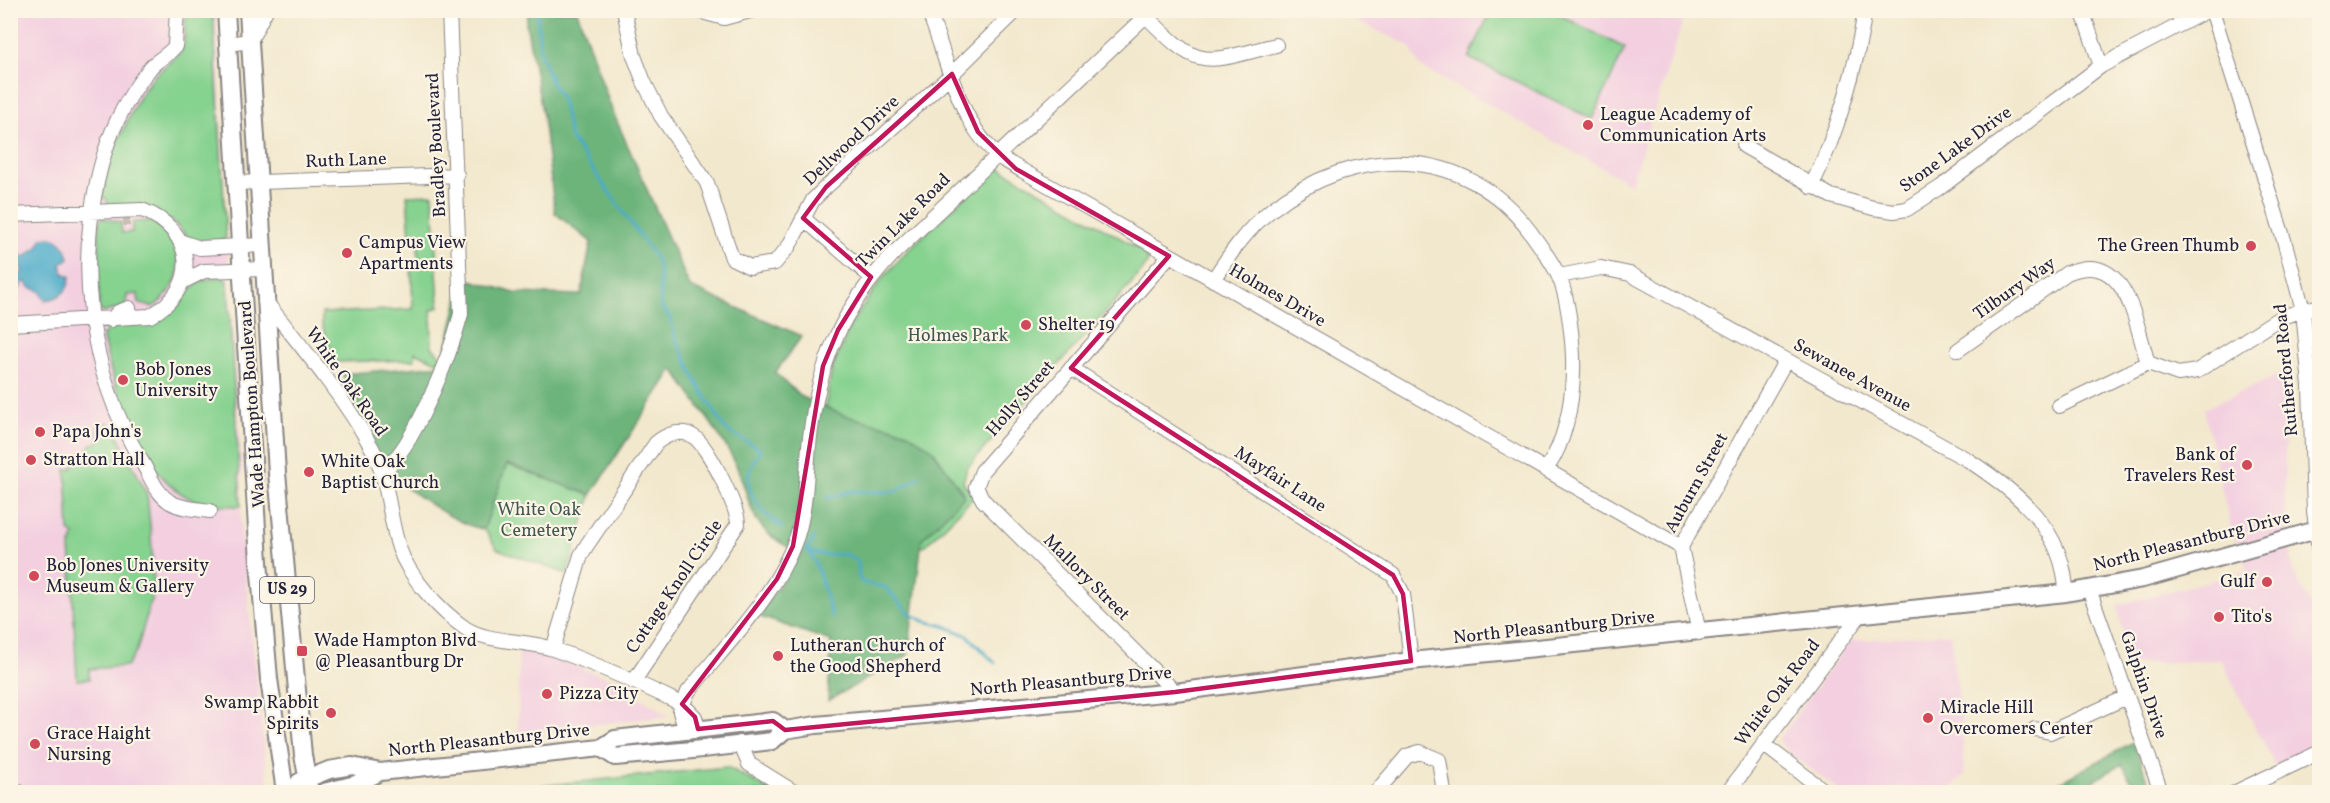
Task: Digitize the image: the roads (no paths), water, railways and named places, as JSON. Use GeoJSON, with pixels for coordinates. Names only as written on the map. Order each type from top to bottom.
{"type":"FeatureCollection","features":[{"type":"Feature","properties":{"kind":"main road","name":"Wade Hampton Boulevard"},"geometry":{"type":"LineString","coordinates":[[226,10],[266,638],[284,792]]}},
{"type":"Feature","properties":{"kind":"main road","name":"Wade Hampton Boulevard"},"geometry":{"type":"LineString","coordinates":[[248,10],[269,363],[291,635],[300,728],[309,785]]}},
{"type":"Feature","properties":{"kind":"main road"},"geometry":{"type":"LineString","coordinates":[[247,366],[269,363]]}},
{"type":"Feature","properties":{"kind":"main road","name":"North Pleasantburg Drive"},"geometry":{"type":"LineString","coordinates":[[601,748],[615,756],[772,741],[785,730],[1175,692],[1411,661],[1699,633],[2066,593],[2143,579],[2317,530]]}},
{"type":"Feature","properties":{"kind":"main road"},"geometry":{"type":"LineString","coordinates":[[266,638],[291,635]]}},
{"type":"Feature","properties":{"kind":"main road","name":"North Pleasantburg Drive"},"geometry":{"type":"LineString","coordinates":[[284,792],[309,785],[352,766],[380,772],[601,748],[615,739],[773,722],[785,730]]}},
{"type":"Feature","properties":{"kind":"main road"},"geometry":{"type":"LineString","coordinates":[[277,732],[300,728]]}},
{"type":"Feature","properties":{"kind":"main road","name":"North Pleasantburg Drive"},"geometry":{"type":"LineString","coordinates":[[324,792],[356,784],[380,772]]}},
{"type":"Feature","properties":{"kind":"street"},"geometry":{"type":"LineString","coordinates":[[177,10],[175,46],[153,65],[118,120],[104,153],[91,213],[90,321],[113,403],[132,446],[160,495],[173,504],[210,511]]}},
{"type":"Feature","properties":{"kind":"street"},"geometry":{"type":"LineString","coordinates":[[228,44],[249,41],[266,10]]}},
{"type":"Feature","properties":{"kind":"street","name":"Bradley Boulevard"},"geometry":{"type":"LineString","coordinates":[[382,472],[397,458],[426,404],[453,344],[461,314],[457,175],[448,10]]}},
{"type":"Feature","properties":{"kind":"street","name":"Dellwood Drive"},"geometry":{"type":"LineString","coordinates":[[624,10],[634,56],[644,82],[661,116],[707,183],[732,258],[750,267],[775,263],[786,252],[813,200],[952,74],[1017,10]]}},
{"type":"Feature","properties":{"kind":"street"},"geometry":{"type":"LineString","coordinates":[[695,10],[724,18],[753,10]]}},
{"type":"Feature","properties":{"kind":"street","name":"Holmes Drive"},"geometry":{"type":"LineString","coordinates":[[928,10],[965,111],[996,155],[1016,169],[1547,468],[1681,547]]}},
{"type":"Feature","properties":{"kind":"street"},"geometry":{"type":"LineString","coordinates":[[1811,187],[1819,171],[1850,78],[1865,10]]}},
{"type":"Feature","properties":{"kind":"street"},"geometry":{"type":"LineString","coordinates":[[2082,10],[2101,66]]}},
{"type":"Feature","properties":{"kind":"street","name":"Stone Lake Drive"},"geometry":{"type":"LineString","coordinates":[[1744,146],[1811,187],[1831,196],[1873,208],[1894,211],[1907,209],[1941,187],[2101,66],[2210,10]]}},
{"type":"Feature","properties":{"kind":"street","name":"Rutherford Road"},"geometry":{"type":"LineString","coordinates":[[2210,10],[2284,240],[2303,310],[2310,386],[2319,559]]}},
{"type":"Feature","properties":{"kind":"street"},"geometry":{"type":"LineString","coordinates":[[1149,13],[1173,43],[1192,56],[1202,59],[1216,59],[1276,45]]}},
{"type":"Feature","properties":{"kind":"street","name":"Twin Lake Road"},"geometry":{"type":"LineString","coordinates":[[682,704],[777,579],[794,546],[801,522],[813,416],[825,360],[848,312],[871,277],[996,155],[1149,13]]}},
{"type":"Feature","properties":{"kind":"street"},"geometry":{"type":"LineString","coordinates":[[1213,280],[1245,235],[1271,210],[1292,196],[1332,176],[1393,162],[1425,164],[1444,169],[1490,191],[1524,223],[1559,276],[1572,336],[1573,386],[1565,425],[1547,468]]}},
{"type":"Feature","properties":{"kind":"street","name":"Ruth Lane"},"geometry":{"type":"LineString","coordinates":[[236,183],[457,175]]}},
{"type":"Feature","properties":{"kind":"street"},"geometry":{"type":"LineString","coordinates":[[10,324],[150,316],[176,296],[184,281],[182,242],[172,227],[142,210],[122,216]]}},
{"type":"Feature","properties":{"kind":"street"},"geometry":{"type":"LineString","coordinates":[[10,215],[91,213],[122,216],[150,213]]}},
{"type":"Feature","properties":{"kind":"street"},"geometry":{"type":"LineString","coordinates":[[803,218],[871,277]]}},
{"type":"Feature","properties":{"kind":"street"},"geometry":{"type":"LineString","coordinates":[[182,242],[200,248],[262,245]]}},
{"type":"Feature","properties":{"kind":"street","name":"Holly Street"},"geometry":{"type":"LineString","coordinates":[[976,487],[982,471],[1169,256]]}},
{"type":"Feature","properties":{"kind":"street","name":"Sewanee Avenue"},"geometry":{"type":"LineString","coordinates":[[1559,276],[1601,267],[1630,274],[1968,460],[2008,486],[2034,511],[2052,538],[2066,573],[2066,593]]}},
{"type":"Feature","properties":{"kind":"street","name":"Tilbury Way"},"geometry":{"type":"LineString","coordinates":[[1958,350],[2067,273],[2078,268],[2095,268],[2113,277],[2125,293],[2148,363]]}},
{"type":"Feature","properties":{"kind":"street"},"geometry":{"type":"LineString","coordinates":[[184,281],[204,272],[263,269]]}},
{"type":"Feature","properties":{"kind":"street","name":"White Oak Road"},"geometry":{"type":"LineString","coordinates":[[265,301],[359,427],[382,472],[399,549],[422,585],[445,610],[478,635],[520,640],[553,649],[634,681],[682,704]]}},
{"type":"Feature","properties":{"kind":"street"},"geometry":{"type":"LineString","coordinates":[[2059,406],[2133,373],[2148,363],[2178,374],[2197,371],[2281,317],[2319,306]]}},
{"type":"Feature","properties":{"kind":"street"},"geometry":{"type":"LineString","coordinates":[[111,320],[118,312],[133,308],[157,312]]}},
{"type":"Feature","properties":{"kind":"street","name":"Auburn Street"},"geometry":{"type":"LineString","coordinates":[[1699,633],[1681,547],[1786,360]]}},
{"type":"Feature","properties":{"kind":"street","name":"Mayfair Lane"},"geometry":{"type":"LineString","coordinates":[[1071,368],[1393,575],[1403,594],[1411,661]]}},
{"type":"Feature","properties":{"kind":"street","name":"Cottage Knoll Circle"},"geometry":{"type":"LineString","coordinates":[[553,649],[581,555],[587,545],[656,444],[673,433],[691,435],[701,443],[733,502],[738,524],[634,681]]}},
{"type":"Feature","properties":{"kind":"street","name":"Mallory Street"},"geometry":{"type":"LineString","coordinates":[[976,487],[983,500],[1175,692]]}},
{"type":"Feature","properties":{"kind":"street","name":"Galphin Drive"},"geometry":{"type":"LineString","coordinates":[[2089,589],[2162,792]]}},
{"type":"Feature","properties":{"kind":"street","name":"White Oak Road"},"geometry":{"type":"LineString","coordinates":[[1728,792],[1859,616]]}},
{"type":"Feature","properties":{"kind":"street"},"geometry":{"type":"LineString","coordinates":[[2035,729],[2050,732],[2127,697]]}},
{"type":"Feature","properties":{"kind":"street"},"geometry":{"type":"LineString","coordinates":[[682,704],[695,717],[692,730]]}},
{"type":"Feature","properties":{"kind":"street"},"geometry":{"type":"LineString","coordinates":[[741,743],[749,764],[794,792]]}},
{"type":"Feature","properties":{"kind":"street"},"geometry":{"type":"LineString","coordinates":[[1763,744],[1826,792]]}},
{"type":"Feature","properties":{"kind":"street"},"geometry":{"type":"LineString","coordinates":[[1376,792],[1407,756],[1420,752],[1438,760],[1444,792]]}},
{"type":"Feature","properties":{"kind":"street"},"geometry":{"type":"LineString","coordinates":[[2236,792],[2319,752]]}},
{"type":"Feature","properties":{"kind":"street"},"geometry":{"type":"LineString","coordinates":[[10,787],[19,792]]}},
{"type":"Feature","properties":{"kind":"water"},"geometry":{"type":"Polygon","coordinates":[[[52,237],[59,240],[68,254],[69,258],[61,264],[63,273],[70,276],[66,290],[55,298],[45,300],[40,291],[30,287],[24,281],[20,288],[11,288],[11,283],[19,278],[22,271],[20,263],[11,258],[11,252],[18,252],[23,258],[39,246],[42,238],[52,237]]]}},
{"type":"Feature","properties":{"kind":"waterway"},"geometry":{"type":"LineString","coordinates":[[537,10],[540,51],[551,81],[562,100],[570,137],[655,257],[659,268],[661,306],[670,318],[676,339],[696,381],[726,430],[760,449],[749,475],[751,493],[761,509],[782,527]]}},
{"type":"Feature","properties":{"kind":"waterway"},"geometry":{"type":"LineString","coordinates":[[827,498],[852,491],[894,492],[920,477]]}},
{"type":"Feature","properties":{"kind":"waterway"},"geometry":{"type":"LineString","coordinates":[[808,549],[814,537]]}},
{"type":"Feature","properties":{"kind":"waterway"},"geometry":{"type":"LineString","coordinates":[[806,548],[818,571],[832,616]]}},
{"type":"Feature","properties":{"kind":"waterway"},"geometry":{"type":"LineString","coordinates":[[810,552],[825,555],[845,554],[858,561],[859,578],[863,583],[885,587],[909,613],[924,621],[945,626],[968,636],[995,663]]}},
{"type":"Feature","properties":{"kind":"tunnel"},"geometry":{"type":"LineString","coordinates":[[123,219],[130,219]]}},
{"type":"Feature","properties":{"kind":"place","name":"League Academy of Communication Arts"},"geometry":{"type":"Point","coordinates":[1588,125]}},
{"type":"Feature","properties":{"kind":"place","name":"The Green Thumb"},"geometry":{"type":"Point","coordinates":[2251,246]}},
{"type":"Feature","properties":{"kind":"place","name":"Campus View Apartments"},"geometry":{"type":"Point","coordinates":[347,253]}},
{"type":"Feature","properties":{"kind":"place","name":"Shelter 19"},"geometry":{"type":"Point","coordinates":[1026,325]}},
{"type":"Feature","properties":{"kind":"place","name":"Bob Jones University"},"geometry":{"type":"Point","coordinates":[123,380]}},
{"type":"Feature","properties":{"kind":"place","name":"Papa John's"},"geometry":{"type":"Point","coordinates":[40,432]}},
{"type":"Feature","properties":{"kind":"place","name":"Stratton Hall"},"geometry":{"type":"Point","coordinates":[31,460]}},
{"type":"Feature","properties":{"kind":"place","name":"Bank of Travelers Rest"},"geometry":{"type":"Point","coordinates":[2247,465]}},
{"type":"Feature","properties":{"kind":"place","name":"White Oak Baptist Church"},"geometry":{"type":"Point","coordinates":[309,472]}},
{"type":"Feature","properties":{"kind":"place","name":"Bob Jones University Museum & Gallery"},"geometry":{"type":"Point","coordinates":[34,576]}},
{"type":"Feature","properties":{"kind":"place","name":"Gulf"},"geometry":{"type":"Point","coordinates":[2267,582]}},
{"type":"Feature","properties":{"kind":"place","name":"Tito's"},"geometry":{"type":"Point","coordinates":[2219,617]}},
{"type":"Feature","properties":{"kind":"place","name":"Wade Hampton Blvd @ Pleasantburg Dr"},"geometry":{"type":"Point","coordinates":[302,651]}},
{"type":"Feature","properties":{"kind":"place","name":"Lutheran Church of the Good Shepherd"},"geometry":{"type":"Point","coordinates":[778,656]}},
{"type":"Feature","properties":{"kind":"place","name":"Pizza City"},"geometry":{"type":"Point","coordinates":[547,694]}},
{"type":"Feature","properties":{"kind":"place","name":"Swamp Rabbit Spirits"},"geometry":{"type":"Point","coordinates":[331,713]}},
{"type":"Feature","properties":{"kind":"place","name":"Miracle Hill Overcomers Center"},"geometry":{"type":"Point","coordinates":[1928,718]}},
{"type":"Feature","properties":{"kind":"place","name":"Grace Haight Nursing"},"geometry":{"type":"Point","coordinates":[35,744]}},
{"type":"Feature","properties":{"kind":"park label","name":"Holmes Park"},"geometry":{"type":"Point","coordinates":[958,336]}},
{"type":"Feature","properties":{"kind":"park label","name":"White Oak Cemetery"},"geometry":{"type":"Point","coordinates":[539,520]}}]}
